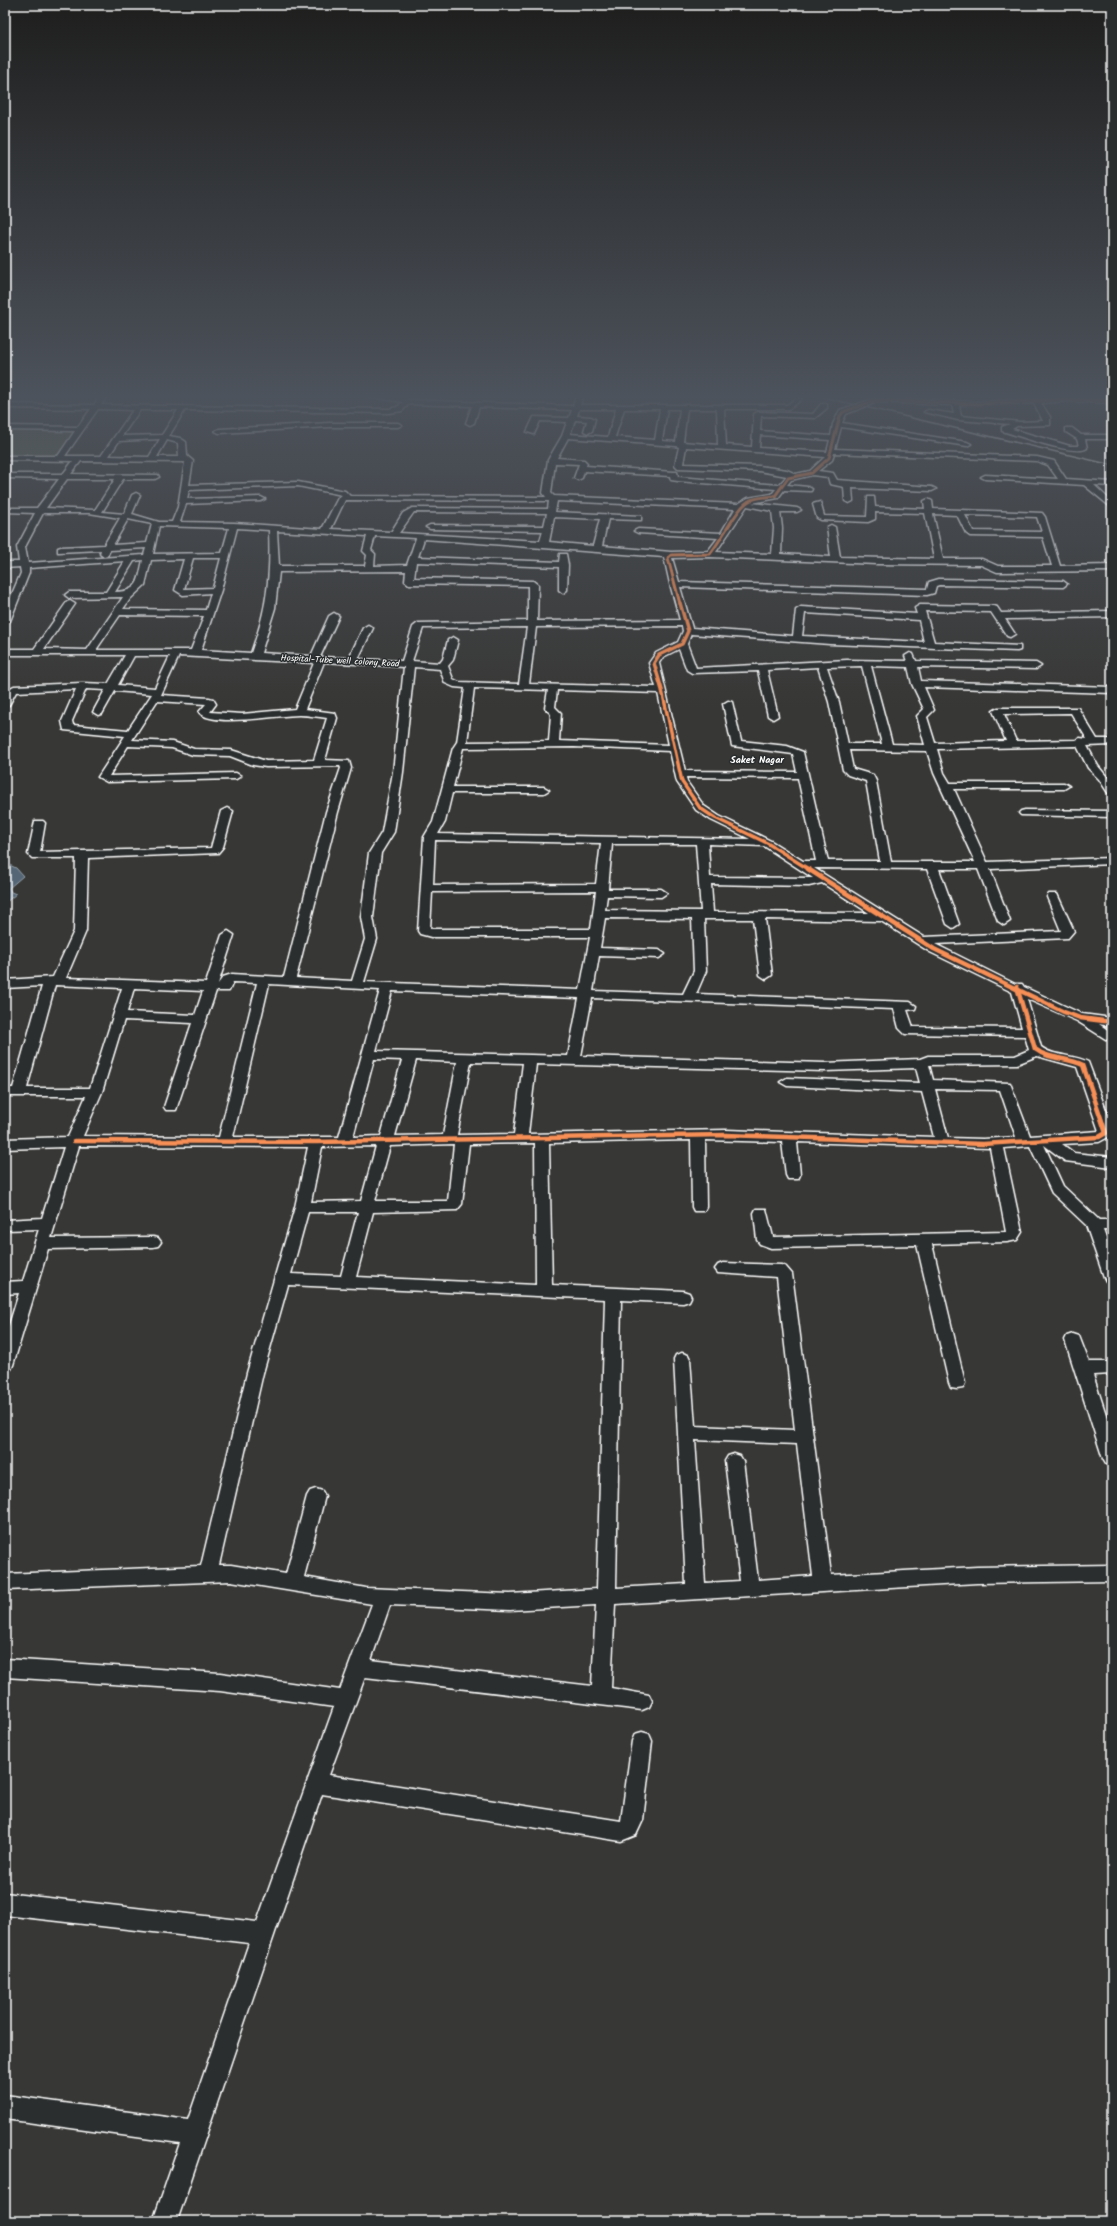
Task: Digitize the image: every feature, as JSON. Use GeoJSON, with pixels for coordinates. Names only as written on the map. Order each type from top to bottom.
{"type":"FeatureCollection","features":[{"type":"Feature","properties":{"kind":"street"},"geometry":{"type":"LineString","coordinates":[[5,620],[25,573],[21,547],[40,510],[47,500]]}},
{"type":"Feature","properties":{"kind":"street"},"geometry":{"type":"LineString","coordinates":[[98,512],[106,500]]}},
{"type":"Feature","properties":{"kind":"street"},"geometry":{"type":"LineString","coordinates":[[100,562],[111,539],[119,532],[134,500]]}},
{"type":"Feature","properties":{"kind":"street"},"geometry":{"type":"LineString","coordinates":[[175,524],[183,502],[238,500]]}},
{"type":"Feature","properties":{"kind":"street"},"geometry":{"type":"LineString","coordinates":[[325,532],[340,500]]}},
{"type":"Feature","properties":{"kind":"street"},"geometry":{"type":"LineString","coordinates":[[544,544],[551,513],[552,500]]}},
{"type":"Feature","properties":{"kind":"street"},"geometry":{"type":"LineString","coordinates":[[576,500],[741,506],[797,510]]}},
{"type":"Feature","properties":{"kind":"street"},"geometry":{"type":"LineString","coordinates":[[710,554],[724,536],[741,506],[752,500]]}},
{"type":"Feature","properties":{"kind":"street"},"geometry":{"type":"LineString","coordinates":[[817,504],[820,517],[823,518],[870,520],[870,500]]}},
{"type":"Feature","properties":{"kind":"street"},"geometry":{"type":"LineString","coordinates":[[928,500],[928,510],[939,561]]}},
{"type":"Feature","properties":{"kind":"street"},"geometry":{"type":"LineString","coordinates":[[776,509],[778,528],[776,558]]}},
{"type":"Feature","properties":{"kind":"street"},"geometry":{"type":"LineString","coordinates":[[870,509],[959,511],[995,523],[1047,535]]}},
{"type":"Feature","properties":{"kind":"street"},"geometry":{"type":"LineString","coordinates":[[5,510],[98,512],[126,516],[156,523],[234,525],[325,532],[394,534],[422,531],[547,529]]}},
{"type":"Feature","properties":{"kind":"street"},"geometry":{"type":"LineString","coordinates":[[394,534],[403,526],[412,510],[551,513],[638,518]]}},
{"type":"Feature","properties":{"kind":"street"},"geometry":{"type":"LineString","coordinates":[[959,511],[970,533],[995,523],[1039,515],[1041,517],[1057,569]]}},
{"type":"Feature","properties":{"kind":"street"},"geometry":{"type":"LineString","coordinates":[[597,548],[604,516]]}},
{"type":"Feature","properties":{"kind":"street"},"geometry":{"type":"LineString","coordinates":[[90,652],[130,594],[141,585],[156,523]]}},
{"type":"Feature","properties":{"kind":"street"},"geometry":{"type":"LineString","coordinates":[[195,653],[217,590],[234,525]]}},
{"type":"Feature","properties":{"kind":"street"},"geometry":{"type":"LineString","coordinates":[[831,527],[836,560]]}},
{"type":"Feature","properties":{"kind":"street"},"geometry":{"type":"LineString","coordinates":[[255,656],[273,604],[276,569],[273,528]]}},
{"type":"Feature","properties":{"kind":"street"},"geometry":{"type":"LineString","coordinates":[[422,531],[651,554],[710,554],[836,560],[982,562],[997,569],[1112,568]]}},
{"type":"Feature","properties":{"kind":"street"},"geometry":{"type":"LineString","coordinates":[[422,531],[410,568],[408,581],[410,582],[534,584],[532,625],[524,686]]}},
{"type":"Feature","properties":{"kind":"street"},"geometry":{"type":"LineString","coordinates":[[638,531],[724,536]]}},
{"type":"Feature","properties":{"kind":"street"},"geometry":{"type":"LineString","coordinates":[[651,554],[654,546],[650,544],[652,532]]}},
{"type":"Feature","properties":{"kind":"street"},"geometry":{"type":"LineString","coordinates":[[370,568],[371,554],[367,551],[372,533]]}},
{"type":"Feature","properties":{"kind":"street"},"geometry":{"type":"LineString","coordinates":[[61,550],[152,544]]}},
{"type":"Feature","properties":{"kind":"street"},"geometry":{"type":"LineString","coordinates":[[563,590],[563,554],[565,546]]}},
{"type":"Feature","properties":{"kind":"street"},"geometry":{"type":"LineString","coordinates":[[5,565],[100,562],[149,557],[226,555]]}},
{"type":"Feature","properties":{"kind":"street"},"geometry":{"type":"LineString","coordinates":[[671,555],[667,560],[686,627],[682,644],[693,671],[866,664],[1036,666]]}},
{"type":"Feature","properties":{"kind":"street"},"geometry":{"type":"LineString","coordinates":[[189,556],[179,590],[183,592],[217,590]]}},
{"type":"Feature","properties":{"kind":"street"},"geometry":{"type":"LineString","coordinates":[[108,594],[131,558]]}},
{"type":"Feature","properties":{"kind":"street"},"geometry":{"type":"LineString","coordinates":[[413,558],[564,565]]}},
{"type":"Feature","properties":{"kind":"street"},"geometry":{"type":"LineString","coordinates":[[276,569],[410,568]]}},
{"type":"Feature","properties":{"kind":"street"},"geometry":{"type":"LineString","coordinates":[[674,584],[927,592],[931,591],[932,584],[936,582],[1063,584]]}},
{"type":"Feature","properties":{"kind":"street"},"geometry":{"type":"LineString","coordinates":[[37,652],[70,599],[108,594],[130,594]]}},
{"type":"Feature","properties":{"kind":"street"},"geometry":{"type":"LineString","coordinates":[[5,598],[15,597]]}},
{"type":"Feature","properties":{"kind":"street"},"geometry":{"type":"LineString","coordinates":[[930,645],[919,610],[922,608],[992,608],[999,616],[1010,634]]}},
{"type":"Feature","properties":{"kind":"street"},"geometry":{"type":"LineString","coordinates":[[797,639],[801,610],[921,617]]}},
{"type":"Feature","properties":{"kind":"street"},"geometry":{"type":"LineString","coordinates":[[117,612],[209,613]]}},
{"type":"Feature","properties":{"kind":"street"},"geometry":{"type":"LineString","coordinates":[[999,616],[1112,614]]}},
{"type":"Feature","properties":{"kind":"street"},"geometry":{"type":"LineString","coordinates":[[302,712],[300,710],[334,616]]}},
{"type":"Feature","properties":{"kind":"street"},"geometry":{"type":"LineString","coordinates":[[357,986],[371,939],[367,917],[375,852],[388,832],[398,772],[407,665],[418,627],[421,625],[686,627],[797,639],[1017,648]]}},
{"type":"Feature","properties":{"kind":"street"},"geometry":{"type":"LineString","coordinates":[[352,662],[368,628]]}},
{"type":"Feature","properties":{"kind":"street"},"geometry":{"type":"LineString","coordinates":[[452,640],[448,660],[443,666],[451,683],[662,690]]}},
{"type":"Feature","properties":{"kind":"street"},"geometry":{"type":"LineString","coordinates":[[682,644],[655,658],[654,663],[662,690],[682,782],[700,808],[715,818],[767,843],[934,949],[1017,987],[1064,1012],[1080,1018],[1112,1022]]}},
{"type":"Feature","properties":{"kind":"street"},"geometry":{"type":"LineString","coordinates":[[906,644],[918,684],[929,710],[922,716],[939,773],[947,786],[983,866],[1004,921]]}},
{"type":"Feature","properties":{"kind":"street","name":"Hospital-Tube well colony Road"},"geometry":{"type":"LineString","coordinates":[[5,652],[195,653],[443,666]]}},
{"type":"Feature","properties":{"kind":"street"},"geometry":{"type":"LineString","coordinates":[[98,712],[131,653]]}},
{"type":"Feature","properties":{"kind":"street"},"geometry":{"type":"LineString","coordinates":[[176,653],[156,694],[103,777],[236,776]]}},
{"type":"Feature","properties":{"kind":"street"},"geometry":{"type":"LineString","coordinates":[[866,664],[888,748]]}},
{"type":"Feature","properties":{"kind":"street"},"geometry":{"type":"LineString","coordinates":[[822,665],[834,702],[850,772],[866,776],[871,781],[886,865]]}},
{"type":"Feature","properties":{"kind":"street"},"geometry":{"type":"LineString","coordinates":[[762,668],[773,716]]}},
{"type":"Feature","properties":{"kind":"street"},"geometry":{"type":"LineString","coordinates":[[470,684],[460,745],[439,822],[430,837],[423,926],[424,931],[431,933],[597,933]]}},
{"type":"Feature","properties":{"kind":"street"},"geometry":{"type":"LineString","coordinates":[[918,684],[1112,690]]}},
{"type":"Feature","properties":{"kind":"street"},"geometry":{"type":"LineString","coordinates":[[82,686],[67,721],[68,728],[173,745],[193,752],[231,753],[261,764],[319,762],[345,763],[346,768],[332,812],[289,981]]}},
{"type":"Feature","properties":{"kind":"street"},"geometry":{"type":"LineString","coordinates":[[5,702],[10,690],[14,689],[82,686],[112,687],[209,701],[211,704],[204,712],[207,715],[242,716],[272,712],[329,714],[332,718],[319,762]]}},
{"type":"Feature","properties":{"kind":"street"},"geometry":{"type":"LineString","coordinates":[[553,687],[550,708],[556,713],[554,744]]}},
{"type":"Feature","properties":{"kind":"street"},"geometry":{"type":"LineString","coordinates":[[728,704],[736,744],[796,751],[804,775],[822,864]]}},
{"type":"Feature","properties":{"kind":"street"},"geometry":{"type":"LineString","coordinates":[[1012,743],[998,712],[1074,710],[1093,741]]}},
{"type":"Feature","properties":{"kind":"street"},"geometry":{"type":"LineString","coordinates":[[844,747],[888,748],[1080,741],[1112,742]]}},
{"type":"Feature","properties":{"kind":"street"},"geometry":{"type":"LineString","coordinates":[[1080,741],[1093,768],[1103,778],[1112,791]]}},
{"type":"Feature","properties":{"kind":"street"},"geometry":{"type":"LineString","coordinates":[[460,745],[554,744],[674,748]]}},
{"type":"Feature","properties":{"kind":"street"},"geometry":{"type":"LineString","coordinates":[[680,774],[804,775]]}},
{"type":"Feature","properties":{"kind":"street"},"geometry":{"type":"LineString","coordinates":[[947,786],[1064,786]]}},
{"type":"Feature","properties":{"kind":"street"},"geometry":{"type":"LineString","coordinates":[[448,790],[544,790]]}},
{"type":"Feature","properties":{"kind":"street"},"geometry":{"type":"LineString","coordinates":[[39,823],[34,854],[36,856],[214,851],[217,847],[227,811]]}},
{"type":"Feature","properties":{"kind":"street"},"geometry":{"type":"LineString","coordinates":[[1025,813],[1112,814]]}},
{"type":"Feature","properties":{"kind":"street"},"geometry":{"type":"LineString","coordinates":[[430,837],[607,838],[767,843]]}},
{"type":"Feature","properties":{"kind":"street"},"geometry":{"type":"LineString","coordinates":[[574,1060],[597,933],[607,838]]}},
{"type":"Feature","properties":{"kind":"street"},"geometry":{"type":"LineString","coordinates":[[688,998],[700,971],[704,880],[702,841]]}},
{"type":"Feature","properties":{"kind":"street"},"geometry":{"type":"LineString","coordinates":[[82,855],[80,932],[54,982],[12,1092],[95,1092]]}},
{"type":"Feature","properties":{"kind":"street"},"geometry":{"type":"LineString","coordinates":[[800,864],[983,866],[1112,861]]}},
{"type":"Feature","properties":{"kind":"street"},"geometry":{"type":"LineString","coordinates":[[932,866],[953,924]]}},
{"type":"Feature","properties":{"kind":"street"},"geometry":{"type":"LineString","coordinates":[[704,880],[809,882],[824,879]]}},
{"type":"Feature","properties":{"kind":"street"},"geometry":{"type":"LineString","coordinates":[[427,890],[601,889],[660,893]]}},
{"type":"Feature","properties":{"kind":"street"},"geometry":{"type":"LineString","coordinates":[[922,941],[1064,936],[1068,931],[1053,897]]}},
{"type":"Feature","properties":{"kind":"street"},"geometry":{"type":"LineString","coordinates":[[599,914],[884,918]]}},
{"type":"Feature","properties":{"kind":"street"},"geometry":{"type":"LineString","coordinates":[[759,916],[766,975]]}},
{"type":"Feature","properties":{"kind":"street"},"geometry":{"type":"LineString","coordinates":[[171,1107],[228,936]]}},
{"type":"Feature","properties":{"kind":"street"},"geometry":{"type":"LineString","coordinates":[[593,952],[659,954]]}},
{"type":"Feature","properties":{"kind":"street"},"geometry":{"type":"LineString","coordinates":[[5,984],[54,982],[224,988],[227,980],[232,978],[357,986],[905,1006],[906,1028],[910,1031],[1030,1032]]}},
{"type":"Feature","properties":{"kind":"street"},"geometry":{"type":"LineString","coordinates":[[226,1142],[264,980]]}},
{"type":"Feature","properties":{"kind":"street"},"geometry":{"type":"LineString","coordinates":[[6,1359],[73,1142],[95,1092],[129,985]]}},
{"type":"Feature","properties":{"kind":"street"},"geometry":{"type":"LineString","coordinates":[[345,1141],[387,987]]}},
{"type":"Feature","properties":{"kind":"street"},"geometry":{"type":"LineString","coordinates":[[5,1144],[73,1142],[316,1142],[698,1136],[942,1143],[996,1143],[1099,1137],[1106,1133],[1106,1129],[1083,1065],[1076,1060],[1040,1054],[1030,1032],[1017,987]]}},
{"type":"Feature","properties":{"kind":"street"},"geometry":{"type":"LineString","coordinates":[[119,1016],[200,1019]]}},
{"type":"Feature","properties":{"kind":"street"},"geometry":{"type":"LineString","coordinates":[[1080,1018],[1112,1039]]}},
{"type":"Feature","properties":{"kind":"street"},"geometry":{"type":"LineString","coordinates":[[368,1055],[825,1067],[922,1063],[928,1060],[1020,1059],[1038,1051]]}},
{"type":"Feature","properties":{"kind":"street"},"geometry":{"type":"LineString","coordinates":[[347,1281],[410,1056]]}},
{"type":"Feature","properties":{"kind":"street"},"geometry":{"type":"LineString","coordinates":[[302,1207],[446,1207],[455,1204],[455,1140],[465,1057]]}},
{"type":"Feature","properties":{"kind":"street"},"geometry":{"type":"LineString","coordinates":[[520,1138],[530,1059]]}},
{"type":"Feature","properties":{"kind":"street"},"geometry":{"type":"LineString","coordinates":[[922,1063],[942,1143]]}},
{"type":"Feature","properties":{"kind":"street"},"geometry":{"type":"LineString","coordinates":[[787,1082],[928,1086],[1005,1086],[1035,1140],[1057,1189],[1088,1216],[1094,1225],[1112,1277]]}},
{"type":"Feature","properties":{"kind":"street"},"geometry":{"type":"LineString","coordinates":[[698,1136],[699,1207]]}},
{"type":"Feature","properties":{"kind":"street"},"geometry":{"type":"LineString","coordinates":[[542,1138],[544,1290]]}},
{"type":"Feature","properties":{"kind":"street"},"geometry":{"type":"LineString","coordinates":[[789,1138],[793,1176]]}},
{"type":"Feature","properties":{"kind":"street"},"geometry":{"type":"LineString","coordinates":[[1035,1140],[1070,1158],[1112,1162]]}},
{"type":"Feature","properties":{"kind":"street"},"geometry":{"type":"LineString","coordinates":[[208,1574],[255,1372],[302,1207],[316,1142]]}},
{"type":"Feature","properties":{"kind":"street"},"geometry":{"type":"LineString","coordinates":[[761,1214],[767,1242],[1012,1236],[1014,1232],[996,1143]]}},
{"type":"Feature","properties":{"kind":"street"},"geometry":{"type":"LineString","coordinates":[[5,1225],[48,1223]]}},
{"type":"Feature","properties":{"kind":"street"},"geometry":{"type":"LineString","coordinates":[[1094,1225],[1112,1225]]}},
{"type":"Feature","properties":{"kind":"street"},"geometry":{"type":"LineString","coordinates":[[923,1239],[957,1383]]}},
{"type":"Feature","properties":{"kind":"street"},"geometry":{"type":"LineString","coordinates":[[42,1244],[152,1242]]}},
{"type":"Feature","properties":{"kind":"street"},"geometry":{"type":"LineString","coordinates":[[723,1269],[781,1271],[784,1274],[803,1437],[823,1584]]}},
{"type":"Feature","properties":{"kind":"street"},"geometry":{"type":"LineString","coordinates":[[282,1279],[683,1297]]}},
{"type":"Feature","properties":{"kind":"street"},"geometry":{"type":"LineString","coordinates":[[5,1288],[29,1287]]}},
{"type":"Feature","properties":{"kind":"street"},"geometry":{"type":"LineString","coordinates":[[601,1696],[606,1596],[613,1293]]}},
{"type":"Feature","properties":{"kind":"street"},"geometry":{"type":"LineString","coordinates":[[1072,1340],[1112,1459]]}},
{"type":"Feature","properties":{"kind":"street"},"geometry":{"type":"LineString","coordinates":[[682,1359],[696,1591]]}},
{"type":"Feature","properties":{"kind":"street"},"geometry":{"type":"LineString","coordinates":[[1082,1369],[1112,1368]]}},
{"type":"Feature","properties":{"kind":"street"},"geometry":{"type":"LineString","coordinates":[[686,1433],[803,1437]]}},
{"type":"Feature","properties":{"kind":"street"},"geometry":{"type":"LineString","coordinates":[[734,1461],[750,1588]]}},
{"type":"Feature","properties":{"kind":"street"},"geometry":{"type":"LineString","coordinates":[[293,1583],[316,1496]]}},
{"type":"Feature","properties":{"kind":"street"},"geometry":{"type":"LineString","coordinates":[[5,1582],[208,1574],[245,1575],[384,1598],[510,1602],[977,1575],[1112,1573]]}},
{"type":"Feature","properties":{"kind":"street"},"geometry":{"type":"LineString","coordinates":[[165,2221],[316,1783],[384,1598]]}},
{"type":"Feature","properties":{"kind":"street"},"geometry":{"type":"LineString","coordinates":[[359,1666],[642,1702]]}},
{"type":"Feature","properties":{"kind":"street"},"geometry":{"type":"LineString","coordinates":[[5,1668],[220,1682],[346,1700]]}},
{"type":"Feature","properties":{"kind":"street"},"geometry":{"type":"LineString","coordinates":[[316,1783],[621,1831],[629,1828],[633,1820],[642,1741]]}},
{"type":"Feature","properties":{"kind":"street"},"geometry":{"type":"LineString","coordinates":[[5,1904],[263,1934]]}},
{"type":"Feature","properties":{"kind":"street"},"geometry":{"type":"LineString","coordinates":[[5,2107],[195,2133]]}},
{"type":"Feature","properties":{"kind":"water"},"geometry":{"type":"Polygon","coordinates":[[[5,863],[16,868],[23,876],[9,888],[11,892],[16,894],[5,903],[5,863]]]}},
{"type":"Feature","properties":{"kind":"cycle path"},"geometry":{"type":"LineString","coordinates":[[752,500],[741,506],[721,541],[710,554],[671,555],[668,558],[688,631],[682,644],[659,655],[654,663],[662,690],[682,782],[700,808],[715,818],[767,843],[934,949],[1064,1012],[1080,1018],[1112,1022]]}},
{"type":"Feature","properties":{"kind":"cycle path"},"geometry":{"type":"LineString","coordinates":[[74,1141],[316,1142],[726,1135],[983,1144],[1099,1137],[1106,1133],[1106,1129],[1083,1065],[1071,1060],[1052,1057],[1040,1053],[1035,1049],[1017,987]]}},
{"type":"Feature","properties":{"kind":"district","name":"Saket Nagar"},"geometry":{"type":"Point","coordinates":[757,760]}}]}
